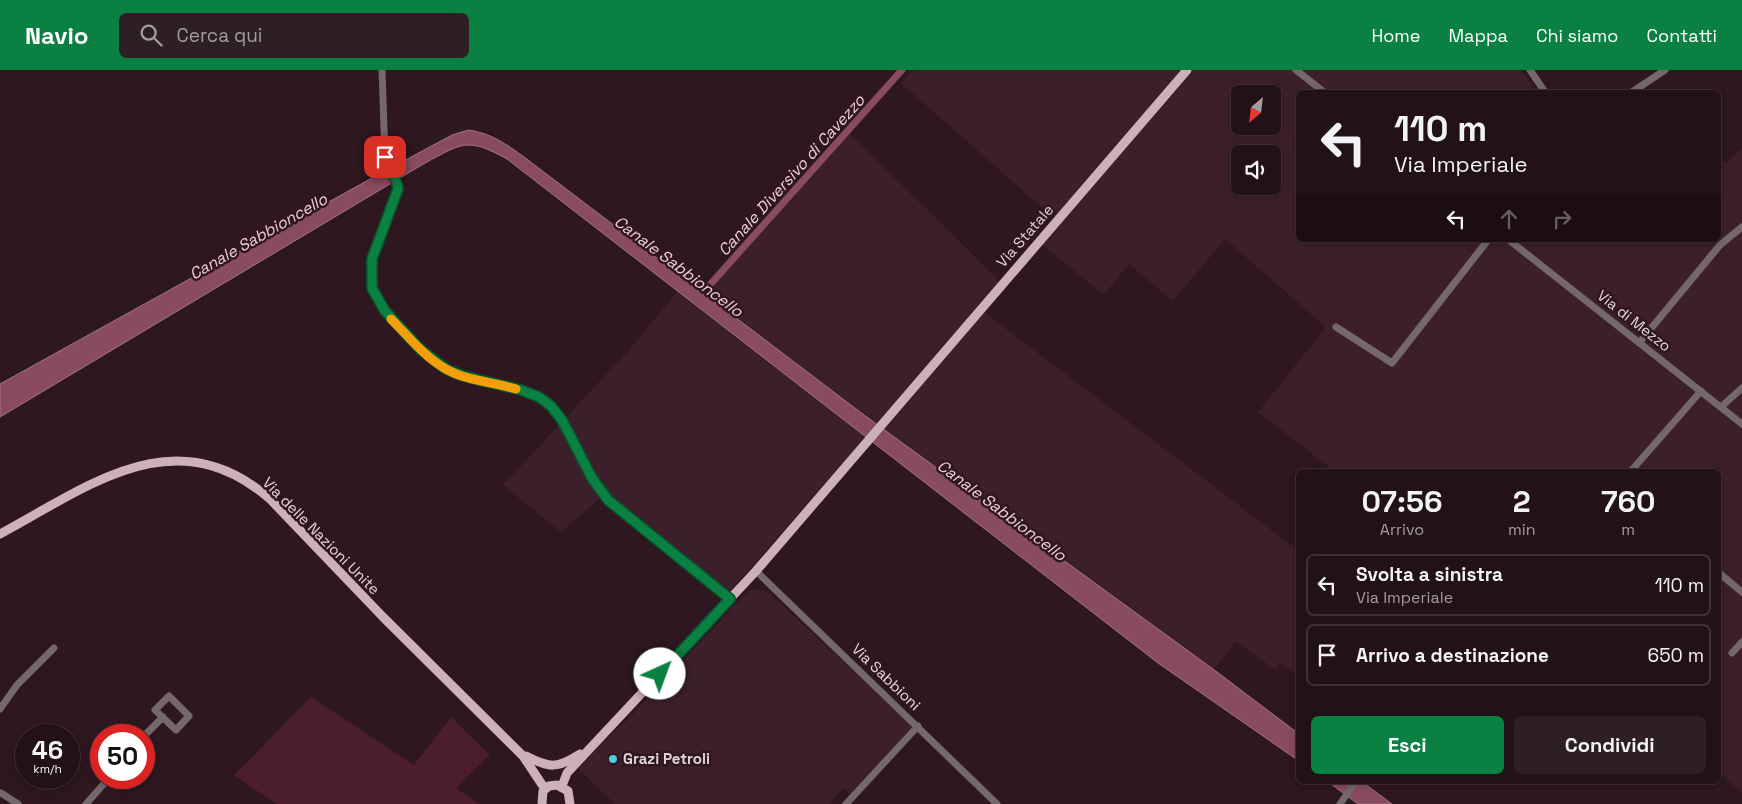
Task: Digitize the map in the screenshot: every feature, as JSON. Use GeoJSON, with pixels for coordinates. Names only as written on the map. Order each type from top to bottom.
{"type":"FeatureCollection","features":[{"type":"Feature","properties":{"kind":"main road","name":"Via Statale"},"geometry":{"type":"LineString","coordinates":[[596,742],[756,571],[1187,70]]}},
{"type":"Feature","properties":{"kind":"main road","name":"Via delle Nazioni Unite"},"geometry":{"type":"LineString","coordinates":[[0,534],[104,477],[141,464],[185,461],[229,472],[250,484],[270,500],[383,617],[523,756],[546,789]]}},
{"type":"Feature","properties":{"kind":"main road","name":"Via delle Nazioni Unite"},"geometry":{"type":"LineString","coordinates":[[523,756],[542,765],[554,766],[571,760],[596,742]]}},
{"type":"Feature","properties":{"kind":"main road"},"geometry":{"type":"LineString","coordinates":[[562,786],[567,773],[596,742]]}},
{"type":"Feature","properties":{"kind":"main road"},"geometry":{"type":"LineString","coordinates":[[542,804],[542,794],[553,785],[562,786],[570,794],[570,804]]}},
{"type":"Feature","properties":{"kind":"street"},"geometry":{"type":"LineString","coordinates":[[382,70],[387,165],[398,182],[397,196],[372,259],[372,288],[385,311],[420,349],[446,369],[463,376],[521,390],[539,397],[551,406],[562,420],[592,478],[608,500],[730,599]]}},
{"type":"Feature","properties":{"kind":"street"},"geometry":{"type":"LineString","coordinates":[[1296,70],[1321,90]]}},
{"type":"Feature","properties":{"kind":"street"},"geometry":{"type":"LineString","coordinates":[[1530,70],[1545,90]]}},
{"type":"Feature","properties":{"kind":"street"},"geometry":{"type":"LineString","coordinates":[[1635,90],[1664,70]]}},
{"type":"Feature","properties":{"kind":"street"},"geometry":{"type":"LineString","coordinates":[[1639,343],[1720,245],[1742,227]]}},
{"type":"Feature","properties":{"kind":"street"},"geometry":{"type":"LineString","coordinates":[[1336,328],[1392,363],[1486,242]]}},
{"type":"Feature","properties":{"kind":"street","name":"Via di Mezzo"},"geometry":{"type":"LineString","coordinates":[[1512,242],[1742,424]]}},
{"type":"Feature","properties":{"kind":"street"},"geometry":{"type":"LineString","coordinates":[[1721,407],[1742,388]]}},
{"type":"Feature","properties":{"kind":"street"},"geometry":{"type":"LineString","coordinates":[[1632,469],[1701,391]]}},
{"type":"Feature","properties":{"kind":"street","name":"Via Sabbioni"},"geometry":{"type":"LineString","coordinates":[[756,571],[997,804]]}},
{"type":"Feature","properties":{"kind":"street"},"geometry":{"type":"LineString","coordinates":[[1721,575],[1742,592]]}},
{"type":"Feature","properties":{"kind":"street"},"geometry":{"type":"LineString","coordinates":[[1732,653],[1742,642]]}},
{"type":"Feature","properties":{"kind":"street"},"geometry":{"type":"LineString","coordinates":[[0,709],[17,685],[54,648]]}},
{"type":"Feature","properties":{"kind":"street"},"geometry":{"type":"LineString","coordinates":[[169,696],[189,716],[176,730],[163,717],[155,710],[169,696]]}},
{"type":"Feature","properties":{"kind":"street"},"geometry":{"type":"LineString","coordinates":[[155,725],[163,717]]}},
{"type":"Feature","properties":{"kind":"street"},"geometry":{"type":"LineString","coordinates":[[846,804],[918,726]]}},
{"type":"Feature","properties":{"kind":"street"},"geometry":{"type":"LineString","coordinates":[[1342,801],[1354,784]]}},
{"type":"Feature","properties":{"kind":"street"},"geometry":{"type":"LineString","coordinates":[[86,804],[99,789]]}},
{"type":"Feature","properties":{"kind":"street"},"geometry":{"type":"LineString","coordinates":[[0,793],[18,804]]}},
{"type":"Feature","properties":{"kind":"shaded area"},"geometry":{"type":"Polygon","coordinates":[[[913,70],[1521,70],[1536,90],[1296,90],[1296,242],[1721,242],[1721,158],[1725,163],[1742,149],[1742,792],[1721,775],[1721,469],[1331,469],[1258,412],[1326,327],[1225,239],[1173,301],[1129,264],[1104,295],[1040,243],[1057,221],[901,83],[913,70]]]}},
{"type":"Feature","properties":{"kind":"shaded area"},"geometry":{"type":"Polygon","coordinates":[[[468,130],[476,131],[491,136],[524,157],[864,415],[1213,669],[1296,732],[1296,759],[1158,663],[507,159],[494,152],[473,145],[457,147],[425,163],[0,417],[0,384],[452,135],[468,130]]]}},
{"type":"Feature","properties":{"kind":"shaded area"},"geometry":{"type":"Polygon","coordinates":[[[846,130],[1001,282],[980,309],[1296,549],[1296,675],[1280,663],[1275,670],[1236,641],[1214,669],[864,415],[704,294],[846,130]]]}},
{"type":"Feature","properties":{"kind":"shaded area"},"geometry":{"type":"Polygon","coordinates":[[[677,292],[866,437],[725,597],[604,495],[561,532],[503,485],[628,351],[677,292]]]}},
{"type":"Feature","properties":{"kind":"shaded area"},"geometry":{"type":"Polygon","coordinates":[[[755,589],[768,592],[912,725],[911,728],[850,794],[844,788],[829,804],[615,804],[578,769],[629,718],[747,592],[755,589]]]}},
{"type":"Feature","properties":{"kind":"shaded area"},"geometry":{"type":"Polygon","coordinates":[[[311,697],[414,765],[451,717],[490,755],[456,788],[479,804],[276,804],[234,775],[311,697]]]}},
{"type":"Feature","properties":{"kind":"shaded area"},"geometry":{"type":"Polygon","coordinates":[[[1331,784],[1365,784],[1392,804],[1358,804],[1331,784]]]}},
{"type":"Feature","properties":{"kind":"waterway","name":"Canale Diversivo di Cavezzo"},"geometry":{"type":"LineString","coordinates":[[699,297],[902,70]]}},
{"type":"Feature","properties":{"kind":"slow traffic"},"geometry":{"type":"LineString","coordinates":[[391,319],[426,355],[446,369],[463,376],[516,389]]}},
{"type":"Feature","properties":{"kind":"place","name":"Grazi Petroli"},"geometry":{"type":"Point","coordinates":[613,759]}},
{"type":"Feature","properties":{"kind":"route"},"geometry":{"type":"LineString","coordinates":[[385,157],[387,165],[398,182],[398,189],[397,196],[390,207],[380,233],[372,259],[372,288],[385,311],[420,349],[446,369],[463,376],[521,390],[539,397],[551,406],[562,420],[592,478],[608,500],[730,599],[660,674]]}},
{"type":"Feature","properties":{"kind":"water label","name":"Canale Sabbioncello"},"geometry":{"type":"Point","coordinates":[258,236]}},
{"type":"Feature","properties":{"kind":"water label","name":"Canale Sabbioncello"},"geometry":{"type":"Point","coordinates":[679,266]}},
{"type":"Feature","properties":{"kind":"water label","name":"Canale Sabbioncello"},"geometry":{"type":"Point","coordinates":[1002,510]}}]}
